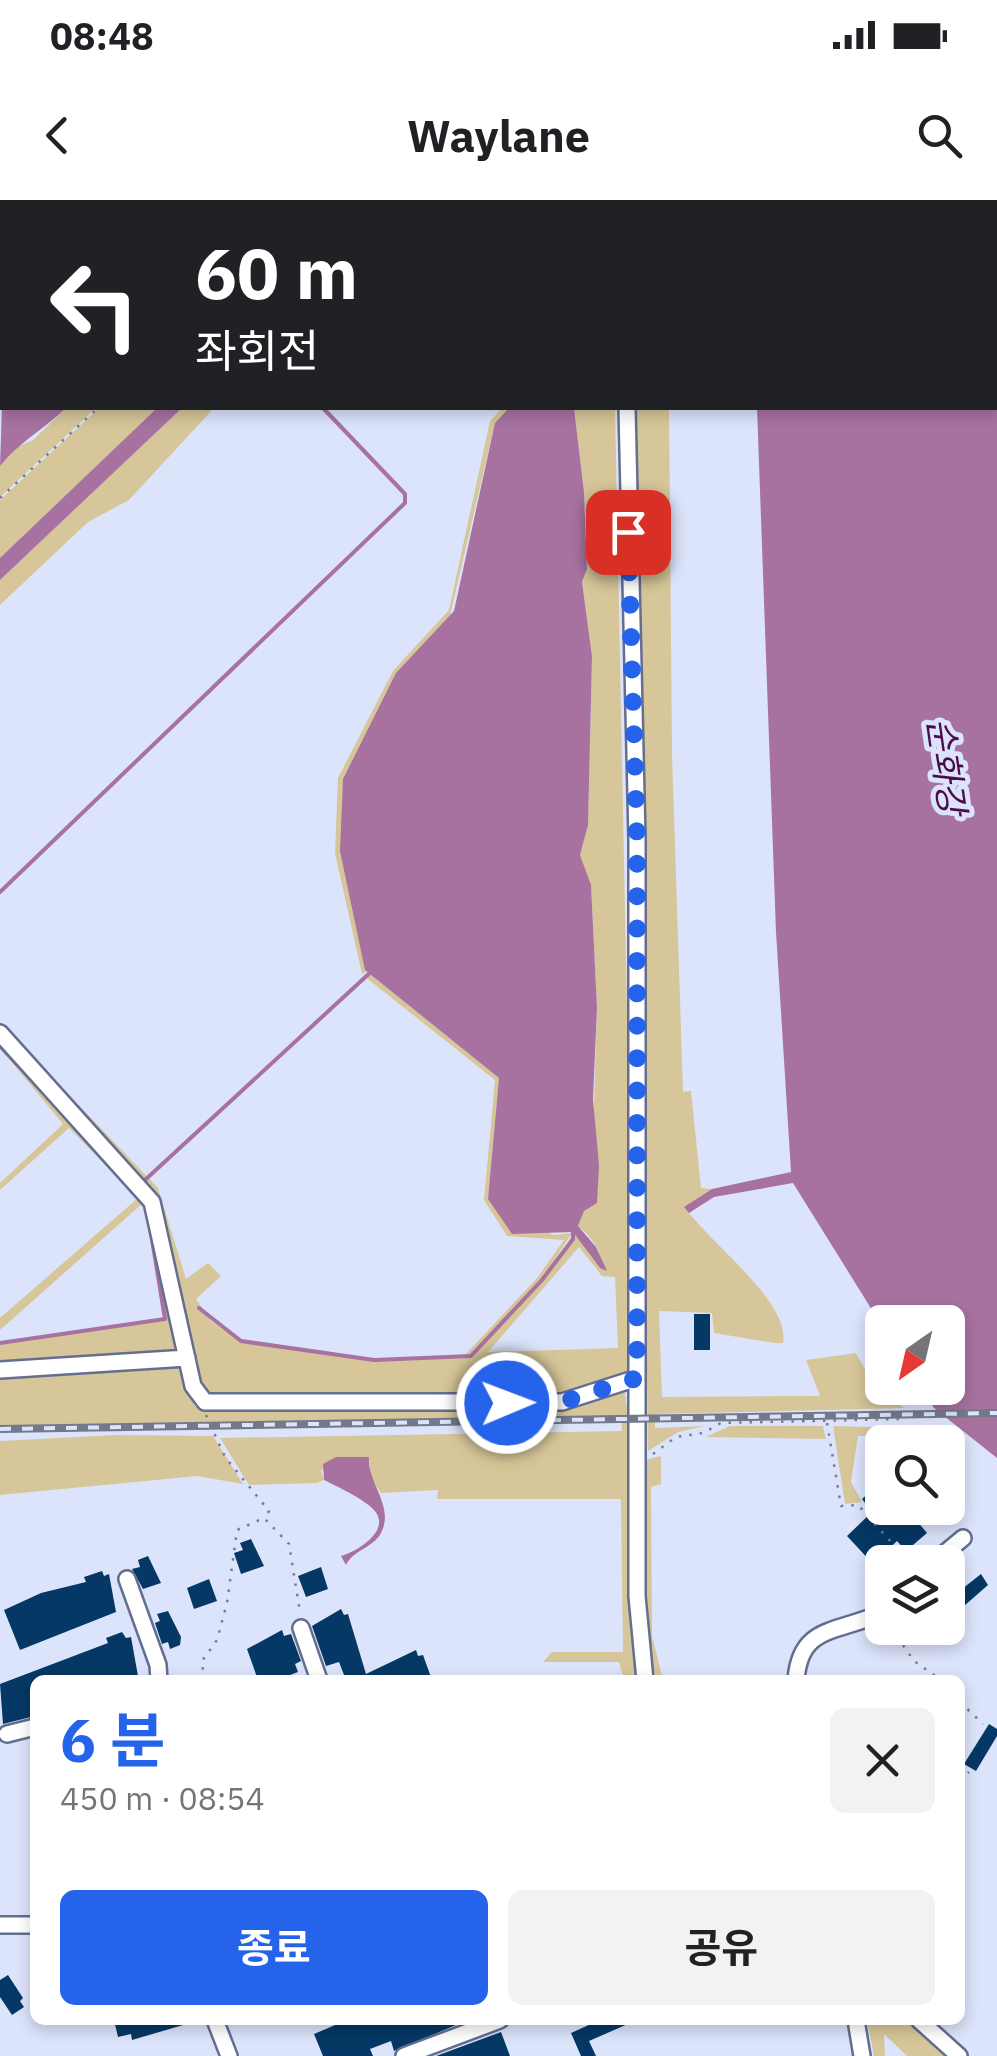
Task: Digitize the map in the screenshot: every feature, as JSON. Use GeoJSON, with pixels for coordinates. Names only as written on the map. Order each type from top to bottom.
{"type":"FeatureCollection","features":[{"type":"Feature","properties":{"kind":"street"},"geometry":{"type":"LineString","coordinates":[[627,410],[637,839],[636,1596],[644,1675]]}},
{"type":"Feature","properties":{"kind":"street"},"geometry":{"type":"LineString","coordinates":[[0,1034],[152,1202],[197,1397],[220,1405],[562,1402],[637,1378]]}},
{"type":"Feature","properties":{"kind":"street"},"geometry":{"type":"LineString","coordinates":[[0,1370],[187,1358]]}},
{"type":"Feature","properties":{"kind":"street"},"geometry":{"type":"LineString","coordinates":[[955,1545],[963,1538]]}},
{"type":"Feature","properties":{"kind":"street"},"geometry":{"type":"LineString","coordinates":[[127,1578],[159,1675]]}},
{"type":"Feature","properties":{"kind":"street"},"geometry":{"type":"LineString","coordinates":[[796,1675],[798,1656],[806,1643],[865,1620]]}},
{"type":"Feature","properties":{"kind":"street"},"geometry":{"type":"LineString","coordinates":[[301,1628],[317,1675]]}},
{"type":"Feature","properties":{"kind":"street"},"geometry":{"type":"LineString","coordinates":[[7,1734],[30,1728]]}},
{"type":"Feature","properties":{"kind":"street"},"geometry":{"type":"LineString","coordinates":[[0,1925],[30,1925]]}},
{"type":"Feature","properties":{"kind":"street"},"geometry":{"type":"LineString","coordinates":[[217,2025],[229,2056]]}},
{"type":"Feature","properties":{"kind":"street"},"geometry":{"type":"LineString","coordinates":[[404,2056],[487,2025]]}},
{"type":"Feature","properties":{"kind":"street"},"geometry":{"type":"LineString","coordinates":[[857,2025],[862,2056]]}},
{"type":"Feature","properties":{"kind":"street"},"geometry":{"type":"LineString","coordinates":[[925,2025],[959,2056]]}},
{"type":"Feature","properties":{"kind":"path"},"geometry":{"type":"LineString","coordinates":[[0,498],[96,410]]}},
{"type":"Feature","properties":{"kind":"path"},"geometry":{"type":"LineString","coordinates":[[197,1397],[225,1456],[269,1511],[264,1518],[237,1530],[227,1604],[217,1640],[202,1660],[204,1675]]}},
{"type":"Feature","properties":{"kind":"path"},"geometry":{"type":"LineString","coordinates":[[637,1459],[669,1446],[676,1437],[703,1434],[721,1423],[900,1419]]}},
{"type":"Feature","properties":{"kind":"path"},"geometry":{"type":"LineString","coordinates":[[826,1422],[842,1506],[858,1505],[893,1545]]}},
{"type":"Feature","properties":{"kind":"path"},"geometry":{"type":"LineString","coordinates":[[264,1518],[289,1544],[294,1556],[301,1628]]}},
{"type":"Feature","properties":{"kind":"path"},"geometry":{"type":"LineString","coordinates":[[903,1645],[914,1661],[934,1675]]}},
{"type":"Feature","properties":{"kind":"path"},"geometry":{"type":"LineString","coordinates":[[965,1707],[984,1724]]}},
{"type":"Feature","properties":{"kind":"path"},"geometry":{"type":"LineString","coordinates":[[965,1776],[969,1772]]}},
{"type":"Feature","properties":{"kind":"shaded area"},"geometry":{"type":"Polygon","coordinates":[[[64,410],[94,410],[0,497],[0,466],[13,449],[33,440],[64,410]]]}},
{"type":"Feature","properties":{"kind":"shaded area"},"geometry":{"type":"Polygon","coordinates":[[[97,410],[155,410],[0,558],[0,500],[97,410]]]}},
{"type":"Feature","properties":{"kind":"shaded area"},"geometry":{"type":"Polygon","coordinates":[[[180,410],[212,410],[129,500],[88,522],[0,605],[0,580],[180,410]]]}},
{"type":"Feature","properties":{"kind":"shaded area"},"geometry":{"type":"Polygon","coordinates":[[[500,410],[507,410],[495,423],[367,971],[362,974],[335,853],[338,778],[393,671],[449,610],[490,421],[500,410]]]}},
{"type":"Feature","properties":{"kind":"shaded area"},"geometry":{"type":"Polygon","coordinates":[[[574,410],[615,410],[628,1065],[627,1372],[562,1398],[217,1403],[202,1392],[157,1211],[0,1030],[0,1023],[158,1188],[186,1279],[208,1263],[221,1276],[196,1299],[211,1321],[241,1342],[374,1361],[471,1357],[543,1281],[574,1233],[600,1267],[598,1250],[578,1226],[599,1165],[593,1136],[597,1008],[591,886],[580,855],[588,825],[592,656],[582,582],[587,569],[584,492],[574,410]],[[579,1247],[488,1352],[618,1348],[615,1277],[602,1276],[579,1247]]]}},
{"type":"Feature","properties":{"kind":"shaded area"},"geometry":{"type":"Polygon","coordinates":[[[633,410],[669,410],[672,753],[683,1092],[691,1091],[701,1188],[712,1189],[685,1207],[774,1309],[782,1327],[783,1343],[714,1333],[712,1313],[659,1311],[662,1397],[820,1396],[806,1360],[856,1353],[865,1370],[865,1405],[905,1408],[655,1414],[655,1428],[705,1426],[678,1432],[648,1451],[633,410]]]}},
{"type":"Feature","properties":{"kind":"shaded area"},"geometry":{"type":"Polygon","coordinates":[[[369,973],[499,1078],[488,1199],[553,1235],[572,1233],[541,1280],[470,1355],[466,1354],[538,1277],[564,1240],[507,1236],[484,1200],[495,1080],[364,976],[369,973]]]}},
{"type":"Feature","properties":{"kind":"shaded area"},"geometry":{"type":"Polygon","coordinates":[[[0,1037],[148,1199],[180,1351],[0,1366],[0,1344],[166,1319],[142,1193],[0,1045],[0,1037]]]}},
{"type":"Feature","properties":{"kind":"shaded area"},"geometry":{"type":"Polygon","coordinates":[[[0,1048],[136,1188],[144,1202],[0,1330],[0,1318],[138,1198],[69,1128],[0,1190],[0,1183],[63,1124],[0,1048]]]}},
{"type":"Feature","properties":{"kind":"shaded area"},"geometry":{"type":"Polygon","coordinates":[[[173,1365],[184,1374],[195,1407],[211,1408],[564,1404],[624,1385],[629,1424],[632,1643],[638,1675],[623,1675],[619,1662],[543,1662],[552,1652],[623,1652],[621,1499],[437,1499],[438,1490],[381,1493],[371,1478],[369,1458],[321,1470],[324,1480],[317,1483],[249,1485],[220,1438],[622,1431],[621,1416],[0,1427],[0,1372],[173,1365]]]}},
{"type":"Feature","properties":{"kind":"shaded area"},"geometry":{"type":"Polygon","coordinates":[[[730,1426],[823,1426],[826,1439],[706,1437],[730,1426]]]}},
{"type":"Feature","properties":{"kind":"shaded area"},"geometry":{"type":"Polygon","coordinates":[[[833,1426],[865,1427],[865,1436],[858,1436],[851,1482],[862,1502],[845,1504],[833,1426]]]}},
{"type":"Feature","properties":{"kind":"shaded area"},"geometry":{"type":"Polygon","coordinates":[[[116,1435],[213,1436],[243,1484],[197,1476],[0,1495],[0,1441],[116,1435]]]}},
{"type":"Feature","properties":{"kind":"shaded area"},"geometry":{"type":"Polygon","coordinates":[[[661,1456],[661,1484],[651,1487],[652,1636],[662,1675],[655,1675],[646,1632],[645,1460],[661,1456]]]}},
{"type":"Feature","properties":{"kind":"shaded area"},"geometry":{"type":"Polygon","coordinates":[[[868,2025],[921,2025],[955,2056],[907,2056],[884,2034],[885,2056],[874,2056],[868,2025]]]}},
{"type":"Feature","properties":{"kind":"water"},"geometry":{"type":"Polygon","coordinates":[[[2,410],[64,410],[15,450],[0,466],[2,410]]]}},
{"type":"Feature","properties":{"kind":"water"},"geometry":{"type":"Polygon","coordinates":[[[155,410],[180,410],[0,580],[0,558],[155,410]]]}},
{"type":"Feature","properties":{"kind":"water"},"geometry":{"type":"Polygon","coordinates":[[[507,410],[574,410],[584,492],[587,569],[582,582],[592,656],[588,825],[580,855],[591,885],[597,1008],[593,1099],[599,1165],[597,1203],[584,1211],[578,1226],[596,1247],[607,1271],[600,1268],[573,1232],[512,1234],[488,1199],[499,1078],[365,970],[340,851],[343,779],[396,673],[454,611],[495,423],[507,410]]]}},
{"type":"Feature","properties":{"kind":"water","name":"순화강"},"geometry":{"type":"Polygon","coordinates":[[[757,410],[997,410],[997,1458],[965,1433],[965,1425],[955,1425],[932,1405],[965,1405],[965,1305],[869,1305],[793,1183],[714,1197],[689,1213],[684,1207],[712,1189],[791,1172],[776,932],[757,410]]]}},
{"type":"Feature","properties":{"kind":"water"},"geometry":{"type":"Polygon","coordinates":[[[336,1457],[369,1457],[385,1513],[381,1533],[346,1565],[341,1556],[371,1539],[379,1525],[374,1510],[324,1480],[323,1464],[336,1457]]]}},
{"type":"Feature","properties":{"kind":"building"},"geometry":{"type":"Polygon","coordinates":[[[694,1314],[710,1314],[710,1350],[694,1350],[694,1314]]]}},
{"type":"Feature","properties":{"kind":"building"},"geometry":{"type":"Polygon","coordinates":[[[865,1519],[865,1525],[920,1525],[927,1533],[913,1545],[901,1545],[897,1541],[893,1545],[865,1545],[865,1555],[847,1536],[865,1519]]]}},
{"type":"Feature","properties":{"kind":"building"},"geometry":{"type":"Polygon","coordinates":[[[251,1539],[264,1566],[241,1574],[234,1553],[243,1550],[240,1543],[251,1539]]]}},
{"type":"Feature","properties":{"kind":"building"},"geometry":{"type":"Polygon","coordinates":[[[148,1556],[161,1583],[143,1589],[132,1569],[140,1567],[138,1560],[148,1556]]]}},
{"type":"Feature","properties":{"kind":"building"},"geometry":{"type":"Polygon","coordinates":[[[321,1567],[328,1589],[306,1597],[298,1576],[321,1567]]]}},
{"type":"Feature","properties":{"kind":"building"},"geometry":{"type":"Polygon","coordinates":[[[102,1571],[104,1576],[109,1574],[116,1612],[20,1650],[4,1610],[41,1593],[86,1582],[84,1577],[102,1571]]]}},
{"type":"Feature","properties":{"kind":"building"},"geometry":{"type":"Polygon","coordinates":[[[981,1574],[988,1585],[965,1605],[965,1587],[981,1574]]]}},
{"type":"Feature","properties":{"kind":"building"},"geometry":{"type":"Polygon","coordinates":[[[209,1579],[217,1601],[194,1609],[187,1588],[209,1579]]]}},
{"type":"Feature","properties":{"kind":"building"},"geometry":{"type":"Polygon","coordinates":[[[341,1609],[344,1615],[348,1614],[366,1674],[416,1650],[418,1656],[423,1655],[430,1675],[344,1675],[339,1662],[326,1666],[312,1626],[341,1609]]]}},
{"type":"Feature","properties":{"kind":"building"},"geometry":{"type":"Polygon","coordinates":[[[168,1611],[181,1637],[180,1645],[170,1649],[168,1642],[162,1644],[155,1623],[160,1621],[157,1614],[168,1611]]]}},
{"type":"Feature","properties":{"kind":"building"},"geometry":{"type":"Polygon","coordinates":[[[282,1630],[284,1636],[291,1634],[301,1661],[295,1664],[298,1672],[256,1675],[247,1649],[282,1630]]]}},
{"type":"Feature","properties":{"kind":"building"},"geometry":{"type":"Polygon","coordinates":[[[122,1632],[126,1638],[131,1637],[138,1675],[30,1675],[30,1717],[3,1724],[0,1684],[108,1643],[106,1638],[122,1632]]]}},
{"type":"Feature","properties":{"kind":"building"},"geometry":{"type":"Polygon","coordinates":[[[989,1724],[997,1729],[997,1736],[976,1771],[965,1762],[989,1724]]]}},
{"type":"Feature","properties":{"kind":"building"},"geometry":{"type":"Polygon","coordinates":[[[8,1975],[23,1998],[20,2001],[24,2007],[12,2015],[0,1997],[0,1980],[8,1975]]]}},
{"type":"Feature","properties":{"kind":"building"},"geometry":{"type":"Polygon","coordinates":[[[115,2025],[183,2025],[132,2040],[131,2034],[118,2037],[115,2025]]]}},
{"type":"Feature","properties":{"kind":"building"},"geometry":{"type":"Polygon","coordinates":[[[335,2025],[456,2025],[394,2051],[391,2041],[370,2049],[373,2056],[323,2056],[314,2034],[335,2025]]]}},
{"type":"Feature","properties":{"kind":"building"},"geometry":{"type":"Polygon","coordinates":[[[589,2025],[626,2025],[589,2041],[596,2056],[581,2056],[571,2033],[589,2025]]]}},
{"type":"Feature","properties":{"kind":"building"},"geometry":{"type":"Polygon","coordinates":[[[501,2032],[510,2056],[436,2056],[501,2032]]]}},
{"type":"Feature","properties":{"kind":"waterway"},"geometry":{"type":"LineString","coordinates":[[0,892],[405,503],[405,494],[325,410]]}},
{"type":"Feature","properties":{"kind":"waterway"},"geometry":{"type":"LineString","coordinates":[[145,1180],[373,970]]}},
{"type":"Feature","properties":{"kind":"waterway"},"geometry":{"type":"LineString","coordinates":[[0,1046],[78,1130]]}},
{"type":"Feature","properties":{"kind":"waterway"},"geometry":{"type":"LineString","coordinates":[[0,1343],[165,1319],[150,1227]]}},
{"type":"Feature","properties":{"kind":"waterway"},"geometry":{"type":"LineString","coordinates":[[199,1308],[241,1341],[374,1360],[471,1356],[542,1280],[573,1239],[573,1232]]}},
{"type":"Feature","properties":{"kind":"railway"},"geometry":{"type":"LineString","coordinates":[[0,1429],[997,1413]]}},
{"type":"Feature","properties":{"kind":"route"},"geometry":{"type":"LineString","coordinates":[[507,1403],[562,1402],[637,1378],[637,839],[628,532]]}}]}
